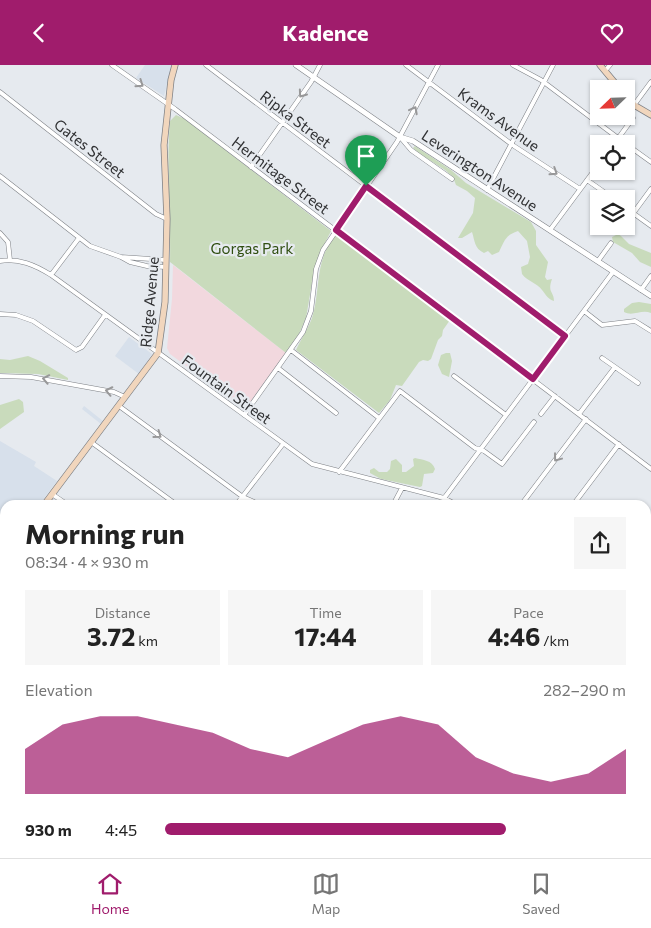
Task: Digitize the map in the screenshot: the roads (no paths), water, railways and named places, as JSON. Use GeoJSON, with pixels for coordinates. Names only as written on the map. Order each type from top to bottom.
{"type":"FeatureCollection","features":[{"type":"Feature","properties":{"kind":"main road","name":"Ridge Avenue"},"geometry":{"type":"LineString","coordinates":[[48,500],[158,353],[165,301],[167,219],[164,152],[171,80],[175,65]]}},
{"type":"Feature","properties":{"kind":"main road"},"geometry":{"type":"LineString","coordinates":[[600,65],[612,80]]}},
{"type":"Feature","properties":{"kind":"main road"},"geometry":{"type":"LineString","coordinates":[[635,106],[651,115]]}},
{"type":"Feature","properties":{"kind":"street","name":"Hermitage Street"},"geometry":{"type":"LineString","coordinates":[[112,65],[168,104],[650,467]]}},
{"type":"Feature","properties":{"kind":"street","name":"Ripka Street"},"geometry":{"type":"LineString","coordinates":[[206,65],[565,336]]}},
{"type":"Feature","properties":{"kind":"street","name":"Leverington Avenue"},"geometry":{"type":"LineString","coordinates":[[296,65],[400,137],[413,141],[651,296]]}},
{"type":"Feature","properties":{"kind":"street"},"geometry":{"type":"LineString","coordinates":[[251,167],[314,77],[320,65]]}},
{"type":"Feature","properties":{"kind":"street","name":"Krams Avenue"},"geometry":{"type":"LineString","coordinates":[[406,65],[512,144],[580,189]]}},
{"type":"Feature","properties":{"kind":"street"},"geometry":{"type":"LineString","coordinates":[[244,415],[303,332],[313,301],[318,262],[327,244],[400,137],[438,65]]}},
{"type":"Feature","properties":{"kind":"street"},"geometry":{"type":"LineString","coordinates":[[513,65],[544,82],[614,135]]}},
{"type":"Feature","properties":{"kind":"street"},"geometry":{"type":"LineString","coordinates":[[487,190],[553,65]]}},
{"type":"Feature","properties":{"kind":"street"},"geometry":{"type":"LineString","coordinates":[[605,71],[610,65]]}},
{"type":"Feature","properties":{"kind":"street"},"geometry":{"type":"LineString","coordinates":[[635,104],[651,82]]}},
{"type":"Feature","properties":{"kind":"street","name":"Gates Street"},"geometry":{"type":"LineString","coordinates":[[0,92],[156,214],[167,219]]}},
{"type":"Feature","properties":{"kind":"street"},"geometry":{"type":"LineString","coordinates":[[400,137],[411,151],[452,179]]}},
{"type":"Feature","properties":{"kind":"street"},"geometry":{"type":"LineString","coordinates":[[635,150],[651,162]]}},
{"type":"Feature","properties":{"kind":"street"},"geometry":{"type":"LineString","coordinates":[[550,230],[590,175]]}},
{"type":"Feature","properties":{"kind":"street"},"geometry":{"type":"LineString","coordinates":[[0,176],[94,248],[121,257],[126,261],[142,265],[166,267]]}},
{"type":"Feature","properties":{"kind":"street"},"geometry":{"type":"LineString","coordinates":[[587,179],[602,190]]}},
{"type":"Feature","properties":{"kind":"street"},"geometry":{"type":"LineString","coordinates":[[635,210],[651,189]]}},
{"type":"Feature","properties":{"kind":"street"},"geometry":{"type":"LineString","coordinates":[[635,215],[651,227]]}},
{"type":"Feature","properties":{"kind":"street"},"geometry":{"type":"LineString","coordinates":[[0,233],[8,242],[10,260]]}},
{"type":"Feature","properties":{"kind":"street"},"geometry":{"type":"LineString","coordinates":[[51,275],[79,238]]}},
{"type":"Feature","properties":{"kind":"street"},"geometry":{"type":"LineString","coordinates":[[598,261],[611,243]]}},
{"type":"Feature","properties":{"kind":"street"},"geometry":{"type":"LineString","coordinates":[[121,257],[166,260]]}},
{"type":"Feature","properties":{"kind":"street","name":"Fountain Street"},"geometry":{"type":"LineString","coordinates":[[0,261],[10,260],[31,264],[51,275],[312,464],[444,499]]}},
{"type":"Feature","properties":{"kind":"street"},"geometry":{"type":"LineString","coordinates":[[444,499],[613,272]]}},
{"type":"Feature","properties":{"kind":"street"},"geometry":{"type":"LineString","coordinates":[[641,290],[651,276]]}},
{"type":"Feature","properties":{"kind":"street"},"geometry":{"type":"LineString","coordinates":[[584,311],[602,325],[633,321],[651,331]]}},
{"type":"Feature","properties":{"kind":"street"},"geometry":{"type":"LineString","coordinates":[[0,314],[16,315],[33,321],[73,349],[78,350],[105,315]]}},
{"type":"Feature","properties":{"kind":"street"},"geometry":{"type":"LineString","coordinates":[[291,350],[380,418]]}},
{"type":"Feature","properties":{"kind":"street"},"geometry":{"type":"LineString","coordinates":[[602,359],[638,383]]}},
{"type":"Feature","properties":{"kind":"street"},"geometry":{"type":"LineString","coordinates":[[579,414],[615,367]]}},
{"type":"Feature","properties":{"kind":"street"},"geometry":{"type":"LineString","coordinates":[[278,368],[336,413]]}},
{"type":"Feature","properties":{"kind":"street"},"geometry":{"type":"LineString","coordinates":[[0,376],[39,378],[114,392],[126,397]]}},
{"type":"Feature","properties":{"kind":"street"},"geometry":{"type":"LineString","coordinates":[[454,376],[506,415]]}},
{"type":"Feature","properties":{"kind":"street"},"geometry":{"type":"LineString","coordinates":[[339,471],[400,391],[475,447],[502,464],[534,422]]}},
{"type":"Feature","properties":{"kind":"street"},"geometry":{"type":"LineString","coordinates":[[541,414],[554,396]]}},
{"type":"Feature","properties":{"kind":"street"},"geometry":{"type":"LineString","coordinates":[[119,407],[242,497],[249,500]]}},
{"type":"Feature","properties":{"kind":"street"},"geometry":{"type":"LineString","coordinates":[[525,500],[586,419]]}},
{"type":"Feature","properties":{"kind":"street"},"geometry":{"type":"LineString","coordinates":[[91,442],[170,500]]}},
{"type":"Feature","properties":{"kind":"street"},"geometry":{"type":"LineString","coordinates":[[240,500],[284,444]]}},
{"type":"Feature","properties":{"kind":"street"},"geometry":{"type":"LineString","coordinates":[[577,500],[619,444]]}},
{"type":"Feature","properties":{"kind":"street"},"geometry":{"type":"LineString","coordinates":[[396,500],[402,488]]}},
{"type":"Feature","properties":{"kind":"street"},"geometry":{"type":"LineString","coordinates":[[52,494],[61,500]]}},
{"type":"Feature","properties":{"kind":"park label","name":"Gorgas Park"},"geometry":{"type":"Point","coordinates":[252,248]}}]}
